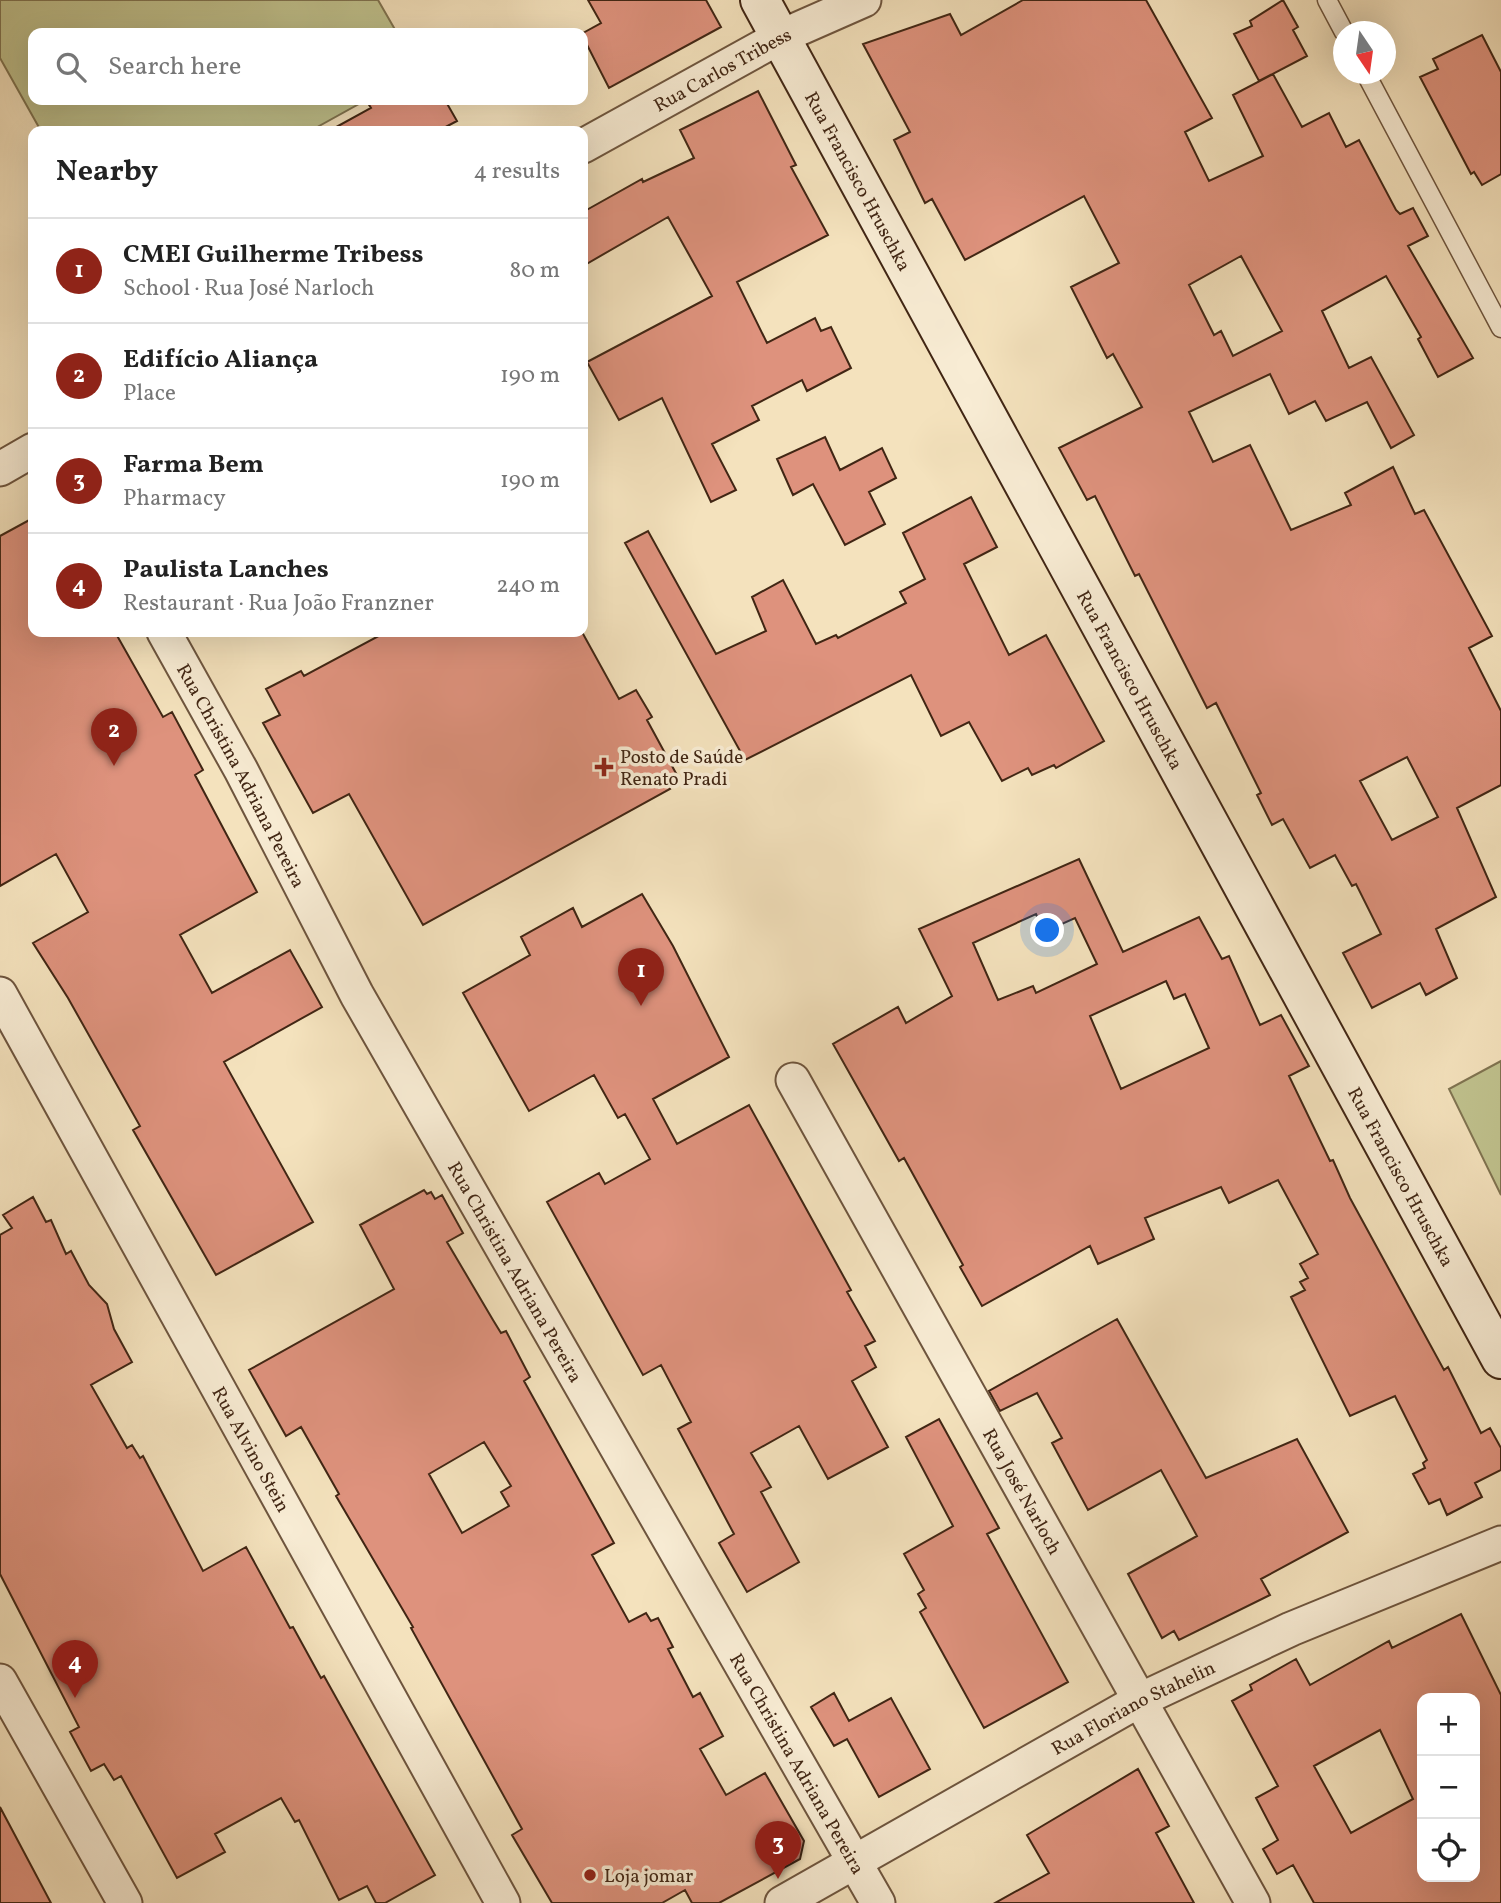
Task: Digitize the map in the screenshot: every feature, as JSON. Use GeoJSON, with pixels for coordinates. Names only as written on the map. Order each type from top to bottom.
{"type":"FeatureCollection","features":[{"type":"Feature","properties":{"kind":"main road","name":"Rua Francisco Hruschka"},"geometry":{"type":"LineString","coordinates":[[761,0],[1501,1359]]}},
{"type":"Feature","properties":{"kind":"street","name":"Rua Carlos Tribess"},"geometry":{"type":"LineString","coordinates":[[588,143],[780,37],[864,0]]}},
{"type":"Feature","properties":{"kind":"street"},"geometry":{"type":"LineString","coordinates":[[0,469],[28,453]]}},
{"type":"Feature","properties":{"kind":"street","name":"Rua Christina Adriana Pereira"},"geometry":{"type":"LineString","coordinates":[[167,637],[241,770],[357,995],[878,1903]]}},
{"type":"Feature","properties":{"kind":"street","name":"Rua Alvino Stein"},"geometry":{"type":"LineString","coordinates":[[0,994],[503,1903]]}},
{"type":"Feature","properties":{"kind":"street","name":"Rua José Narloch"},"geometry":{"type":"LineString","coordinates":[[793,1080],[1253,1903]]}},
{"type":"Feature","properties":{"kind":"street","name":"Rua Floriano Stahelin"},"geometry":{"type":"LineString","coordinates":[[782,1903],[1140,1700],[1291,1629],[1501,1543]]}},
{"type":"Feature","properties":{"kind":"street"},"geometry":{"type":"LineString","coordinates":[[0,1681],[125,1903]]}},
{"type":"Feature","properties":{"kind":"lane"},"geometry":{"type":"LineString","coordinates":[[1327,0],[1338,21]]}},
{"type":"Feature","properties":{"kind":"lane"},"geometry":{"type":"LineString","coordinates":[[1371,84],[1501,328]]}},
{"type":"Feature","properties":{"kind":"green space"},"geometry":{"type":"Polygon","coordinates":[[[0,0],[378,0],[394,28],[28,28],[28,105],[357,105],[319,126],[38,126],[0,58],[0,0]]]}},
{"type":"Feature","properties":{"kind":"green space"},"geometry":{"type":"Polygon","coordinates":[[[1501,1061],[1501,1195],[1449,1089],[1501,1061]]]}},
{"type":"Feature","properties":{"kind":"building"},"geometry":{"type":"Polygon","coordinates":[[[588,0],[706,0],[721,27],[609,88],[588,47],[588,30],[601,23],[588,0]]]}},
{"type":"Feature","properties":{"kind":"building"},"geometry":{"type":"Polygon","coordinates":[[[1023,0],[1146,0],[1212,118],[1185,132],[1209,181],[1263,156],[1233,95],[1273,74],[1302,127],[1329,113],[1346,147],[1359,140],[1396,210],[1400,214],[1413,208],[1428,236],[1408,246],[1473,358],[1438,377],[1418,339],[1421,337],[1386,276],[1322,311],[1349,368],[1371,357],[1414,435],[1391,448],[1367,402],[1326,421],[1315,401],[1289,414],[1270,374],[1189,412],[1213,462],[1250,445],[1291,530],[1351,505],[1345,493],[1393,467],[1415,514],[1424,510],[1492,636],[1469,648],[1501,711],[1501,785],[1457,808],[1496,897],[1436,929],[1457,978],[1426,995],[1420,983],[1372,1008],[1343,953],[1381,934],[1356,884],[1352,886],[1335,855],[1310,868],[1283,819],[1272,825],[1257,795],[1261,793],[1216,703],[1207,708],[1139,574],[1135,576],[1095,496],[1087,500],[1059,448],[1142,407],[1113,354],[1107,358],[1071,287],[1119,263],[1084,196],[965,260],[932,199],[925,203],[894,140],[910,132],[863,44],[950,14],[961,35],[1023,0]],[[1241,256],[1189,285],[1214,335],[1221,331],[1233,356],[1282,331],[1241,256]],[[1407,757],[1360,781],[1392,840],[1438,817],[1407,757]]]}},
{"type":"Feature","properties":{"kind":"building"},"geometry":{"type":"Polygon","coordinates":[[[1283,0],[1298,27],[1293,30],[1307,56],[1259,81],[1234,34],[1252,26],[1250,21],[1283,0]]]}},
{"type":"Feature","properties":{"kind":"building"},"geometry":{"type":"Polygon","coordinates":[[[1482,35],[1501,72],[1501,174],[1482,185],[1474,172],[1471,174],[1420,77],[1438,69],[1433,59],[1482,35]]]}},
{"type":"Feature","properties":{"kind":"building"},"geometry":{"type":"Polygon","coordinates":[[[758,91],[796,165],[791,167],[828,235],[737,282],[767,343],[815,318],[821,331],[831,327],[851,368],[807,391],[802,380],[752,406],[759,420],[712,444],[736,490],[711,502],[662,398],[619,420],[588,364],[712,296],[668,217],[588,263],[588,209],[642,179],[643,182],[694,158],[680,130],[758,91]]]}},
{"type":"Feature","properties":{"kind":"building"},"geometry":{"type":"Polygon","coordinates":[[[369,105],[448,105],[457,121],[448,126],[338,126],[371,108],[369,105]]]}},
{"type":"Feature","properties":{"kind":"building"},"geometry":{"type":"Polygon","coordinates":[[[825,437],[840,470],[882,448],[896,478],[869,492],[885,524],[845,545],[813,484],[793,495],[777,459],[825,437]]]}},
{"type":"Feature","properties":{"kind":"building"},"geometry":{"type":"Polygon","coordinates":[[[971,497],[997,547],[964,564],[1009,655],[1046,635],[1104,741],[1056,768],[1054,765],[1032,775],[1028,768],[1002,781],[969,722],[941,736],[911,675],[745,760],[625,543],[648,531],[716,654],[766,631],[752,597],[783,580],[816,644],[836,635],[838,638],[906,603],[900,592],[925,579],[903,533],[971,497]]]}},
{"type":"Feature","properties":{"kind":"building"},"geometry":{"type":"Polygon","coordinates":[[[28,521],[28,637],[118,637],[163,717],[172,712],[203,770],[195,775],[257,892],[180,935],[212,993],[290,950],[322,1007],[224,1062],[313,1222],[216,1275],[133,1130],[140,1126],[68,998],[33,943],[88,912],[56,854],[0,886],[0,536],[28,521]]]}},
{"type":"Feature","properties":{"kind":"building"},"geometry":{"type":"Polygon","coordinates":[[[377,637],[585,637],[619,699],[636,690],[652,717],[647,720],[678,777],[666,784],[670,789],[423,925],[349,794],[313,813],[263,723],[280,715],[266,689],[301,671],[304,676],[377,637]]]}},
{"type":"Feature","properties":{"kind":"building"},"geometry":{"type":"Polygon","coordinates":[[[1079,859],[1123,952],[1199,917],[1222,959],[1229,956],[1260,1025],[1281,1015],[1309,1066],[1289,1076],[1330,1161],[1333,1160],[1350,1198],[1444,1370],[1448,1367],[1481,1433],[1490,1428],[1501,1448],[1501,1470],[1475,1483],[1482,1497],[1447,1515],[1440,1499],[1429,1504],[1413,1474],[1425,1468],[1423,1463],[1427,1460],[1395,1396],[1350,1416],[1291,1297],[1305,1290],[1300,1282],[1308,1278],[1300,1264],[1318,1254],[1278,1180],[1229,1203],[1221,1187],[1145,1218],[1154,1239],[1098,1264],[1090,1246],[982,1306],[960,1267],[963,1265],[904,1158],[899,1161],[833,1044],[898,1007],[906,1023],[952,996],[919,929],[1079,859]],[[1036,914],[973,943],[998,1000],[1033,986],[1036,993],[1097,964],[1075,918],[1044,932],[1036,914]],[[1166,981],[1090,1016],[1121,1089],[1209,1048],[1185,994],[1174,999],[1166,981]]]}},
{"type":"Feature","properties":{"kind":"building"},"geometry":{"type":"Polygon","coordinates":[[[642,894],[673,946],[729,1057],[653,1099],[677,1144],[749,1105],[851,1290],[847,1292],[875,1341],[865,1346],[876,1367],[852,1381],[888,1447],[828,1479],[799,1426],[751,1453],[771,1487],[761,1492],[799,1562],[747,1592],[719,1543],[734,1534],[678,1429],[691,1422],[661,1365],[643,1375],[547,1202],[599,1173],[605,1184],[650,1159],[625,1114],[618,1118],[594,1075],[529,1111],[463,993],[530,955],[521,937],[573,908],[582,927],[642,894]]]}},
{"type":"Feature","properties":{"kind":"building"},"geometry":{"type":"Polygon","coordinates":[[[424,1190],[427,1194],[431,1192],[435,1199],[442,1195],[463,1233],[447,1242],[501,1333],[506,1331],[530,1377],[524,1381],[614,1543],[592,1555],[629,1622],[646,1613],[651,1621],[658,1618],[673,1647],[668,1649],[693,1697],[700,1693],[723,1736],[700,1749],[726,1795],[765,1773],[804,1841],[800,1859],[719,1903],[692,1903],[685,1890],[662,1903],[552,1903],[512,1835],[522,1829],[411,1628],[413,1627],[336,1496],[339,1494],[301,1427],[286,1436],[249,1370],[394,1289],[360,1225],[424,1190]],[[484,1442],[429,1474],[462,1533],[509,1506],[501,1492],[511,1486],[484,1442]]]}},
{"type":"Feature","properties":{"kind":"building"},"geometry":{"type":"Polygon","coordinates":[[[33,1197],[46,1222],[51,1220],[66,1254],[71,1251],[89,1285],[107,1304],[114,1329],[132,1362],[91,1385],[127,1448],[132,1445],[140,1458],[143,1456],[203,1571],[246,1547],[290,1628],[293,1627],[321,1678],[324,1676],[435,1875],[385,1903],[376,1903],[367,1886],[339,1900],[299,1820],[295,1822],[281,1798],[215,1834],[225,1852],[177,1878],[121,1776],[114,1780],[104,1764],[91,1771],[70,1732],[79,1727],[0,1574],[0,1235],[12,1228],[3,1215],[33,1197]]]}},
{"type":"Feature","properties":{"kind":"building"},"geometry":{"type":"Polygon","coordinates":[[[1117,1319],[1206,1478],[1297,1439],[1348,1532],[1261,1579],[1270,1595],[1179,1640],[1174,1631],[1162,1638],[1128,1574],[1197,1536],[1161,1470],[1088,1510],[1052,1443],[1062,1438],[1037,1393],[1000,1411],[989,1391],[1117,1319]]]}},
{"type":"Feature","properties":{"kind":"building"},"geometry":{"type":"Polygon","coordinates":[[[939,1419],[999,1528],[987,1534],[1068,1682],[984,1728],[920,1612],[926,1608],[918,1594],[924,1590],[904,1554],[953,1526],[906,1437],[939,1419]]]}},
{"type":"Feature","properties":{"kind":"building"},"geometry":{"type":"Polygon","coordinates":[[[1461,1614],[1501,1695],[1501,1903],[1314,1903],[1293,1865],[1277,1874],[1263,1849],[1278,1840],[1256,1798],[1278,1786],[1232,1701],[1252,1690],[1250,1685],[1296,1659],[1310,1685],[1389,1641],[1392,1648],[1461,1614]],[[1380,1730],[1314,1766],[1351,1833],[1413,1799],[1380,1730]]]}},
{"type":"Feature","properties":{"kind":"building"},"geometry":{"type":"Polygon","coordinates":[[[834,1693],[849,1721],[891,1698],[930,1769],[879,1797],[847,1739],[834,1746],[811,1707],[834,1693]]]}},
{"type":"Feature","properties":{"kind":"building"},"geometry":{"type":"Polygon","coordinates":[[[1138,1769],[1169,1826],[1156,1833],[1194,1903],[995,1903],[1049,1873],[1027,1835],[1138,1769]]]}},
{"type":"Feature","properties":{"kind":"building"},"geometry":{"type":"Polygon","coordinates":[[[0,1807],[51,1903],[0,1903],[0,1807]]]}},
{"type":"Feature","properties":{"kind":"place","name":"Edifício Aliança"},"geometry":{"type":"Point","coordinates":[114,766]}},
{"type":"Feature","properties":{"kind":"place","name":"Posto de Saúde Renato Pradi"},"geometry":{"type":"Point","coordinates":[604,767]}},
{"type":"Feature","properties":{"kind":"place","name":"CMEI Guilherme Tribess"},"geometry":{"type":"Point","coordinates":[641,1006]}},
{"type":"Feature","properties":{"kind":"place","name":"Paulista Lanches"},"geometry":{"type":"Point","coordinates":[75,1698]}},
{"type":"Feature","properties":{"kind":"place","name":"Loja jomar"},"geometry":{"type":"Point","coordinates":[590,1875]}},
{"type":"Feature","properties":{"kind":"place","name":"Farma Bem"},"geometry":{"type":"Point","coordinates":[778,1879]}}]}
